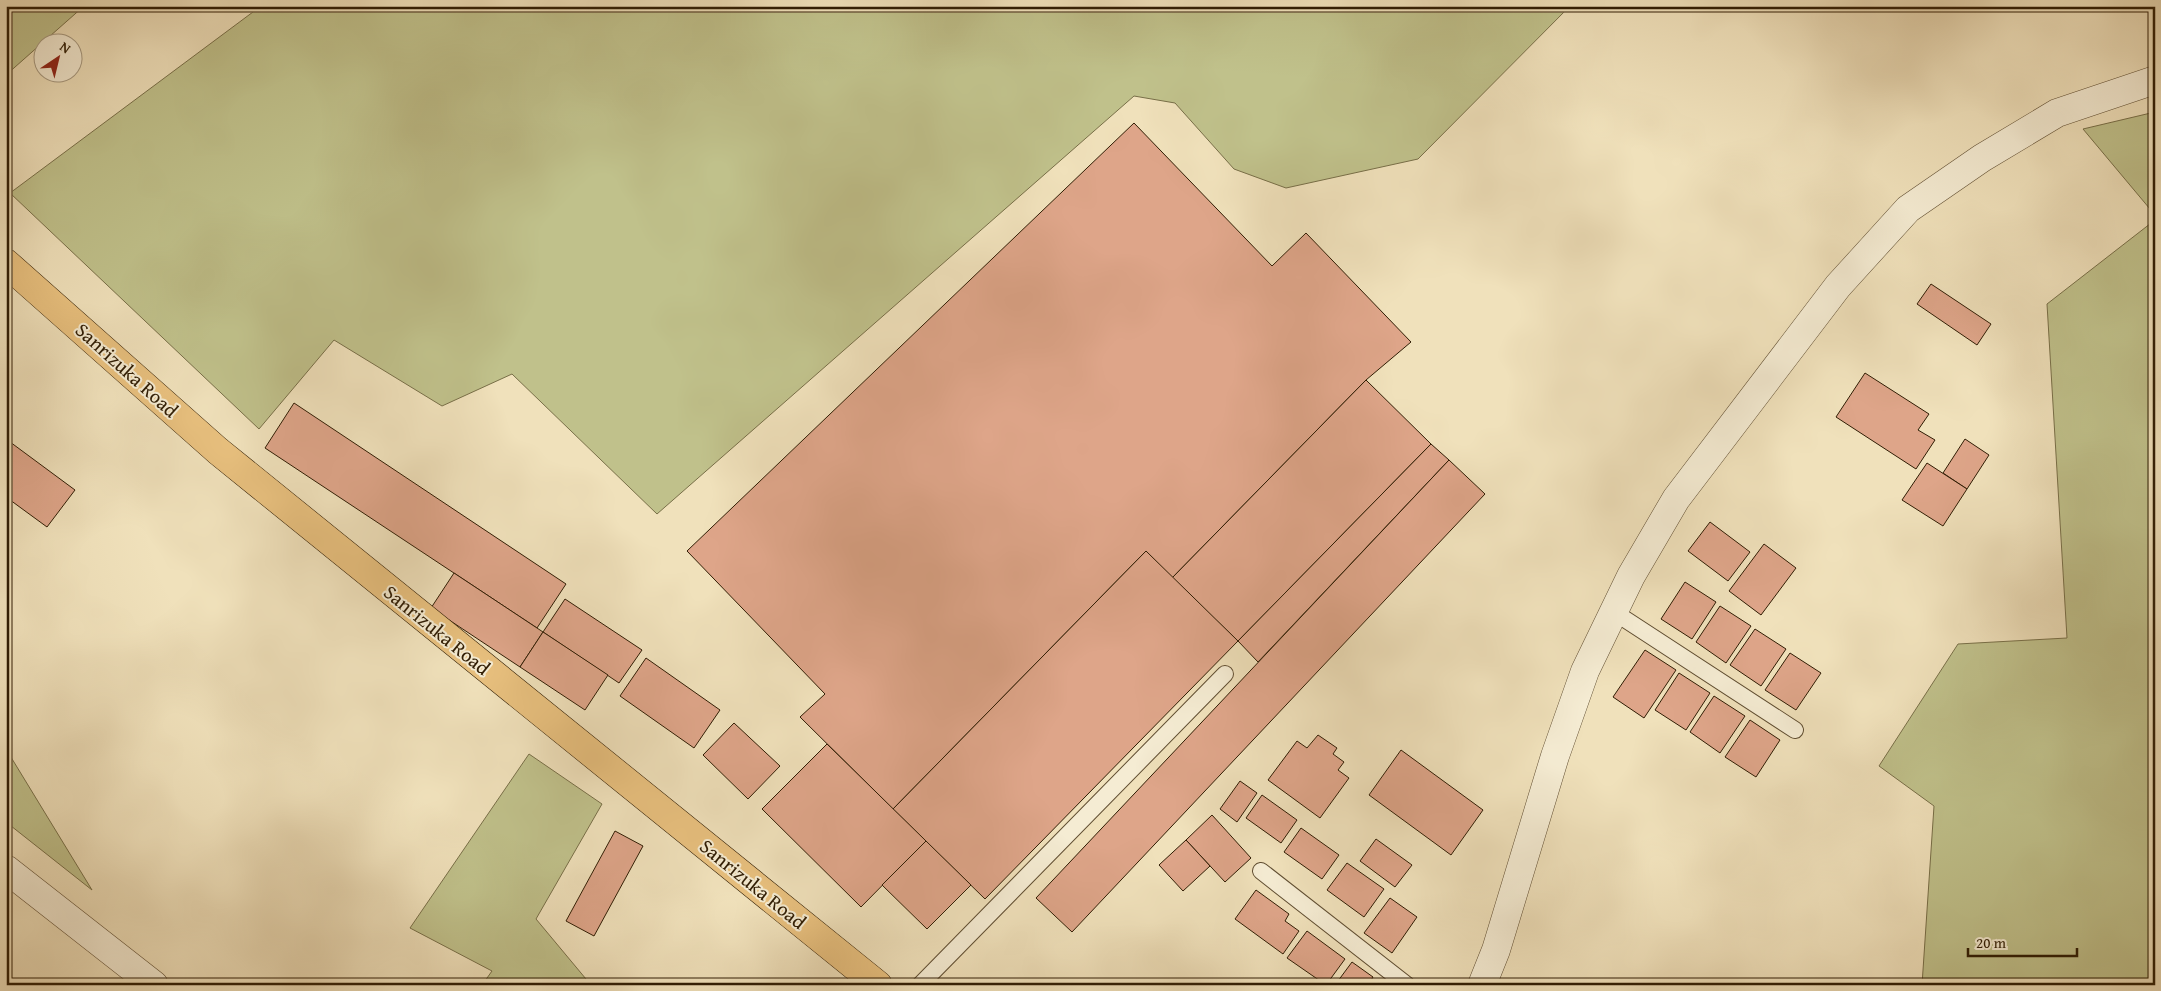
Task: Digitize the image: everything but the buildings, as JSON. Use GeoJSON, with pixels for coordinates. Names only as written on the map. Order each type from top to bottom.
{"type":"FeatureCollection","features":[{"type":"Feature","properties":{"kind":"main road","name":"Sanrizuka Road"},"geometry":{"type":"LineString","coordinates":[[6,263],[218,451],[878,985]]}},
{"type":"Feature","properties":{"kind":"street"},"geometry":{"type":"LineString","coordinates":[[1482,985],[1496,950],[1555,756],[1585,671],[1631,576],[1676,499],[1838,286],[1908,209],[1982,158],[2057,113],[2155,80]]}},
{"type":"Feature","properties":{"kind":"street"},"geometry":{"type":"LineString","coordinates":[[6,868],[154,985]]}},
{"type":"Feature","properties":{"kind":"lane"},"geometry":{"type":"LineString","coordinates":[[1614,612],[1795,730]]}},
{"type":"Feature","properties":{"kind":"lane"},"geometry":{"type":"LineString","coordinates":[[920,985],[1225,674]]}},
{"type":"Feature","properties":{"kind":"lane"},"geometry":{"type":"LineString","coordinates":[[1261,871],[1407,985]]}},
{"type":"Feature","properties":{"kind":"green space"},"geometry":{"type":"Polygon","coordinates":[[[6,6],[84,6],[55,32],[32,32],[32,52],[6,75],[6,6]]]}},
{"type":"Feature","properties":{"kind":"green space"},"geometry":{"type":"Polygon","coordinates":[[[261,6],[1570,6],[1418,159],[1286,188],[1234,169],[1175,103],[1134,96],[657,514],[512,374],[442,406],[334,340],[259,429],[10,193],[261,6]]]}},
{"type":"Feature","properties":{"kind":"green space"},"geometry":{"type":"Polygon","coordinates":[[[2155,112],[2155,215],[2083,129],[2155,112]]]}},
{"type":"Feature","properties":{"kind":"green space"},"geometry":{"type":"Polygon","coordinates":[[[2155,220],[2155,985],[1922,985],[1934,806],[1879,766],[1958,644],[2067,638],[2047,304],[2155,220]]]}},
{"type":"Feature","properties":{"kind":"green space"},"geometry":{"type":"Polygon","coordinates":[[[6,749],[92,890],[6,822],[6,749]]]}},
{"type":"Feature","properties":{"kind":"green space"},"geometry":{"type":"Polygon","coordinates":[[[529,754],[602,804],[536,919],[591,985],[482,985],[492,971],[410,928],[529,754]]]}}]}
